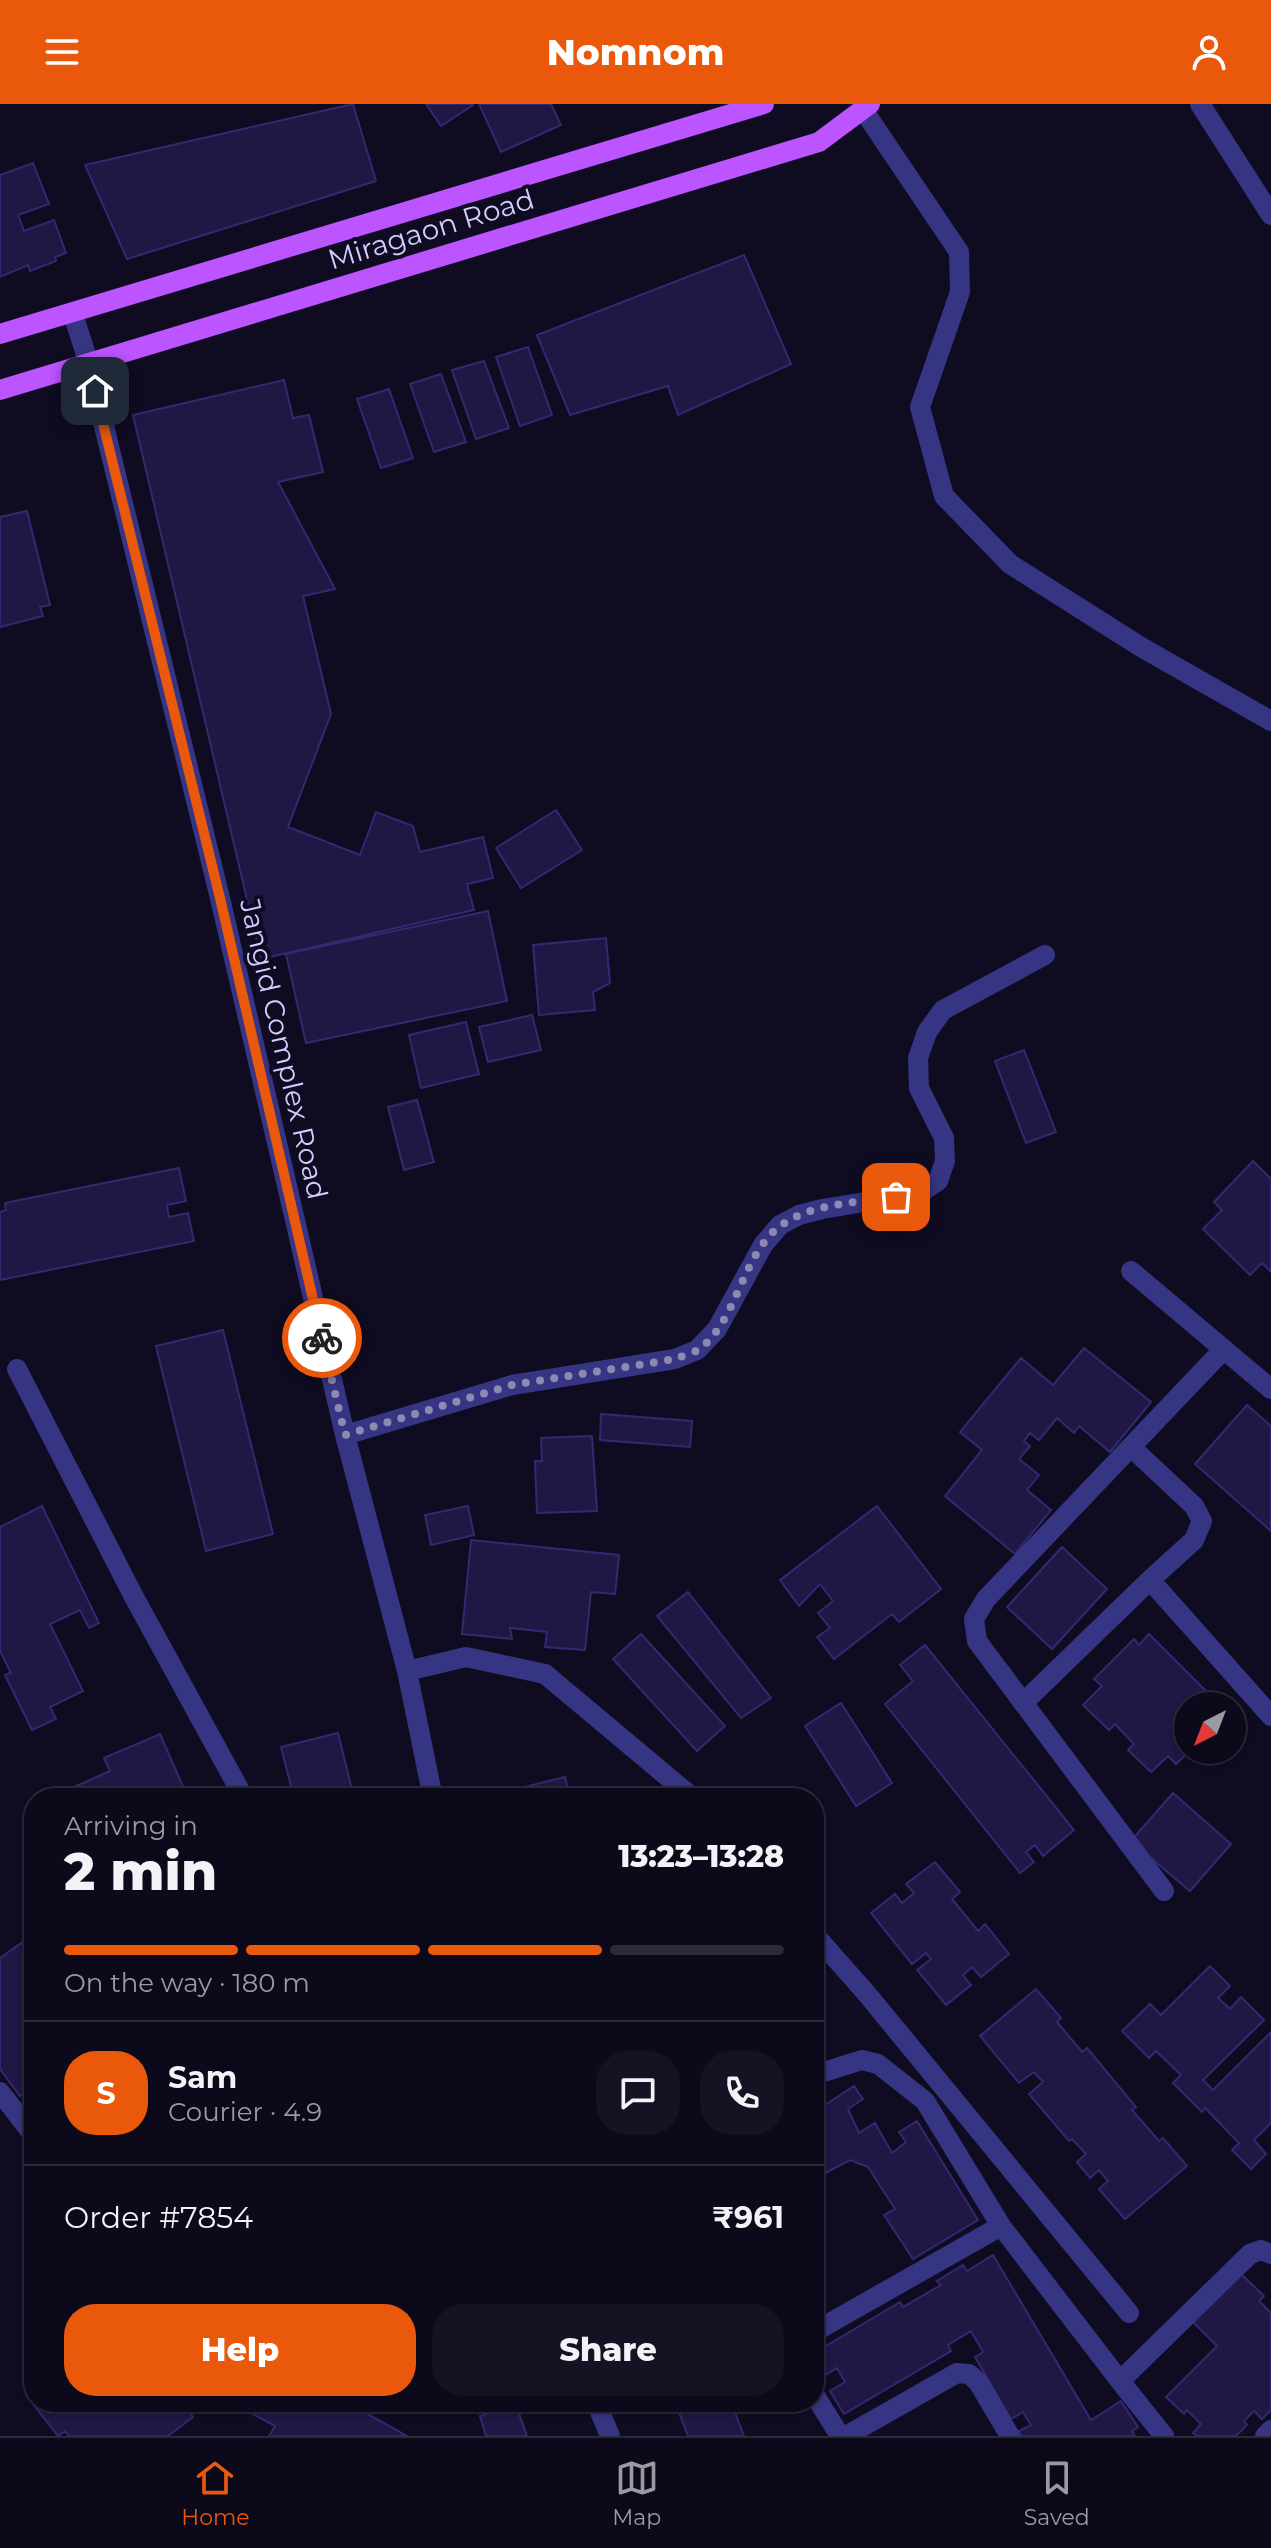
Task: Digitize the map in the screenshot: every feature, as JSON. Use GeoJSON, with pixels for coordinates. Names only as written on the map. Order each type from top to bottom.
{"type":"FeatureCollection","features":[{"type":"Feature","properties":{"kind":"main road","name":"Miragaon Road"},"geometry":{"type":"LineString","coordinates":[[0,334],[764,104]]}},
{"type":"Feature","properties":{"kind":"main road","name":"Miragaon Road"},"geometry":{"type":"LineString","coordinates":[[0,390],[819,142],[867,108]]}},
{"type":"Feature","properties":{"kind":"street"},"geometry":{"type":"LineString","coordinates":[[1200,104],[1271,215]]}},
{"type":"Feature","properties":{"kind":"street"},"geometry":{"type":"LineString","coordinates":[[867,108],[959,252],[960,292],[920,407],[944,496],[1010,564],[1141,647],[1271,721]]}},
{"type":"Feature","properties":{"kind":"street","name":"Jangid Complex Road"},"geometry":{"type":"LineString","coordinates":[[73,314],[88,361],[220,898],[345,1435],[407,1671],[431,1788]]}},
{"type":"Feature","properties":{"kind":"street"},"geometry":{"type":"LineString","coordinates":[[345,1435],[500,1388],[675,1359],[697,1350],[717,1329],[763,1245],[780,1225],[799,1215],[822,1209],[920,1193],[938,1181],[945,1161],[944,1138],[919,1088],[918,1058],[927,1032],[943,1010],[1045,955]]}},
{"type":"Feature","properties":{"kind":"street"},"geometry":{"type":"LineString","coordinates":[[1131,1271],[1271,1389]]}},
{"type":"Feature","properties":{"kind":"street"},"geometry":{"type":"LineString","coordinates":[[1164,1891],[977,1641],[974,1619],[986,1599],[1224,1349]]}},
{"type":"Feature","properties":{"kind":"street"},"geometry":{"type":"LineString","coordinates":[[17,1369],[134,1597],[239,1788]]}},
{"type":"Feature","properties":{"kind":"street"},"geometry":{"type":"LineString","coordinates":[[1023,1703],[1194,1540],[1202,1521],[1194,1506],[1131,1447]]}},
{"type":"Feature","properties":{"kind":"street"},"geometry":{"type":"LineString","coordinates":[[1150,1580],[1271,1716]]}},
{"type":"Feature","properties":{"kind":"street"},"geometry":{"type":"LineString","coordinates":[[407,1671],[466,1657],[545,1674],[681,1788]]}},
{"type":"Feature","properties":{"kind":"street"},"geometry":{"type":"LineString","coordinates":[[824,1945],[1129,2313]]}},
{"type":"Feature","properties":{"kind":"street"},"geometry":{"type":"LineString","coordinates":[[824,2072],[862,2060],[878,2064],[925,2101],[1001,2226],[1164,2436]]}},
{"type":"Feature","properties":{"kind":"street"},"geometry":{"type":"LineString","coordinates":[[0,2092],[24,2123]]}},
{"type":"Feature","properties":{"kind":"street"},"geometry":{"type":"LineString","coordinates":[[824,2326],[1001,2226]]}},
{"type":"Feature","properties":{"kind":"street"},"geometry":{"type":"LineString","coordinates":[[1120,2381],[1250,2254],[1261,2250],[1271,2254]]}},
{"type":"Feature","properties":{"kind":"street"},"geometry":{"type":"LineString","coordinates":[[846,2436],[957,2373],[969,2374],[978,2382],[1010,2436]]}},
{"type":"Feature","properties":{"kind":"street"},"geometry":{"type":"LineString","coordinates":[[824,2410],[840,2436]]}},
{"type":"Feature","properties":{"kind":"street"},"geometry":{"type":"LineString","coordinates":[[600,2412],[610,2436]]}},
{"type":"Feature","properties":{"kind":"street"},"geometry":{"type":"LineString","coordinates":[[1265,2436],[1271,2430]]}},
{"type":"Feature","properties":{"kind":"building"},"geometry":{"type":"Polygon","coordinates":[[[353,104],[376,181],[127,259],[85,165],[353,104]]]}},
{"type":"Feature","properties":{"kind":"building"},"geometry":{"type":"Polygon","coordinates":[[[426,104],[473,104],[473,105],[441,126],[426,104]]]}},
{"type":"Feature","properties":{"kind":"building"},"geometry":{"type":"Polygon","coordinates":[[[479,104],[551,104],[561,125],[501,152],[479,104]]]}},
{"type":"Feature","properties":{"kind":"building"},"geometry":{"type":"Polygon","coordinates":[[[33,163],[49,204],[18,215],[24,231],[54,220],[66,253],[55,257],[56,261],[30,271],[28,265],[0,277],[0,175],[33,163]]]}},
{"type":"Feature","properties":{"kind":"building"},"geometry":{"type":"Polygon","coordinates":[[[744,255],[791,364],[678,415],[668,386],[570,415],[537,335],[744,255]]]}},
{"type":"Feature","properties":{"kind":"building"},"geometry":{"type":"Polygon","coordinates":[[[528,347],[552,415],[520,426],[496,357],[528,347]]]}},
{"type":"Feature","properties":{"kind":"building"},"geometry":{"type":"Polygon","coordinates":[[[484,361],[509,428],[476,439],[452,370],[484,361]]]}},
{"type":"Feature","properties":{"kind":"building"},"geometry":{"type":"Polygon","coordinates":[[[441,374],[466,442],[434,452],[410,384],[441,374]]]}},
{"type":"Feature","properties":{"kind":"building"},"geometry":{"type":"Polygon","coordinates":[[[284,380],[293,418],[309,415],[323,472],[278,482],[335,589],[303,596],[331,714],[288,827],[360,855],[376,812],[413,826],[420,852],[483,837],[493,878],[467,884],[474,910],[261,959],[133,415],[284,380]]]}},
{"type":"Feature","properties":{"kind":"building"},"geometry":{"type":"Polygon","coordinates":[[[389,389],[413,458],[381,468],[357,399],[389,389]]]}},
{"type":"Feature","properties":{"kind":"building"},"geometry":{"type":"Polygon","coordinates":[[[27,511],[50,605],[40,607],[43,616],[0,627],[0,517],[27,511]]]}},
{"type":"Feature","properties":{"kind":"building"},"geometry":{"type":"Polygon","coordinates":[[[556,810],[582,850],[521,888],[496,848],[556,810]]]}},
{"type":"Feature","properties":{"kind":"building"},"geometry":{"type":"Polygon","coordinates":[[[488,911],[507,1001],[306,1043],[286,954],[488,911]]]}},
{"type":"Feature","properties":{"kind":"building"},"geometry":{"type":"Polygon","coordinates":[[[606,938],[610,983],[593,992],[595,1010],[539,1015],[533,945],[606,938]]]}},
{"type":"Feature","properties":{"kind":"building"},"geometry":{"type":"Polygon","coordinates":[[[532,1015],[541,1050],[488,1062],[479,1027],[532,1015]]]}},
{"type":"Feature","properties":{"kind":"building"},"geometry":{"type":"Polygon","coordinates":[[[466,1022],[479,1074],[421,1088],[409,1035],[466,1022]]]}},
{"type":"Feature","properties":{"kind":"building"},"geometry":{"type":"Polygon","coordinates":[[[1024,1050],[1056,1132],[1026,1143],[995,1061],[1024,1050]]]}},
{"type":"Feature","properties":{"kind":"building"},"geometry":{"type":"Polygon","coordinates":[[[417,1100],[434,1162],[404,1170],[388,1107],[417,1100]]]}},
{"type":"Feature","properties":{"kind":"building"},"geometry":{"type":"Polygon","coordinates":[[[1253,1161],[1271,1179],[1271,1272],[1262,1263],[1250,1275],[1203,1229],[1222,1210],[1214,1202],[1253,1161]]]}},
{"type":"Feature","properties":{"kind":"building"},"geometry":{"type":"Polygon","coordinates":[[[179,1168],[186,1201],[167,1205],[169,1217],[188,1213],[194,1241],[0,1280],[0,1212],[6,1210],[5,1203],[179,1168]]]}},
{"type":"Feature","properties":{"kind":"building"},"geometry":{"type":"Polygon","coordinates":[[[223,1330],[273,1534],[206,1551],[156,1346],[223,1330]]]}},
{"type":"Feature","properties":{"kind":"building"},"geometry":{"type":"Polygon","coordinates":[[[1084,1348],[1151,1402],[1110,1452],[1079,1426],[1074,1433],[1057,1418],[1039,1440],[1030,1433],[1024,1441],[1030,1446],[1019,1459],[1039,1475],[1027,1490],[1051,1510],[1015,1554],[945,1496],[982,1450],[960,1432],[1021,1358],[1053,1385],[1084,1348]]]}},
{"type":"Feature","properties":{"kind":"building"},"geometry":{"type":"Polygon","coordinates":[[[1247,1405],[1271,1426],[1271,1531],[1195,1464],[1247,1405]]]}},
{"type":"Feature","properties":{"kind":"building"},"geometry":{"type":"Polygon","coordinates":[[[601,1414],[692,1421],[690,1447],[600,1440],[601,1414]]]}},
{"type":"Feature","properties":{"kind":"building"},"geometry":{"type":"Polygon","coordinates":[[[592,1436],[597,1511],[537,1513],[535,1461],[542,1461],[541,1438],[592,1436]]]}},
{"type":"Feature","properties":{"kind":"building"},"geometry":{"type":"Polygon","coordinates":[[[42,1506],[99,1623],[89,1628],[80,1610],[50,1624],[83,1691],[50,1707],[56,1719],[32,1730],[5,1675],[11,1673],[0,1651],[0,1527],[42,1506]]]}},
{"type":"Feature","properties":{"kind":"building"},"geometry":{"type":"Polygon","coordinates":[[[468,1506],[474,1535],[431,1545],[425,1515],[468,1506]]]}},
{"type":"Feature","properties":{"kind":"building"},"geometry":{"type":"Polygon","coordinates":[[[877,1506],[941,1589],[899,1622],[892,1614],[834,1659],[817,1637],[830,1628],[818,1613],[833,1601],[820,1584],[799,1606],[780,1580],[877,1506]]]}},
{"type":"Feature","properties":{"kind":"building"},"geometry":{"type":"Polygon","coordinates":[[[471,1540],[619,1555],[615,1594],[591,1592],[585,1650],[545,1647],[547,1632],[510,1628],[512,1639],[462,1634],[471,1540]]]}},
{"type":"Feature","properties":{"kind":"building"},"geometry":{"type":"Polygon","coordinates":[[[1062,1547],[1107,1589],[1052,1649],[1007,1607],[1062,1547]]]}},
{"type":"Feature","properties":{"kind":"building"},"geometry":{"type":"Polygon","coordinates":[[[688,1592],[771,1698],[741,1718],[657,1616],[688,1592]]]}},
{"type":"Feature","properties":{"kind":"building"},"geometry":{"type":"Polygon","coordinates":[[[641,1634],[725,1726],[697,1751],[613,1659],[641,1634]]]}},
{"type":"Feature","properties":{"kind":"building"},"geometry":{"type":"Polygon","coordinates":[[[1149,1634],[1207,1692],[1174,1692],[1174,1762],[1168,1756],[1151,1772],[1128,1750],[1134,1744],[1115,1724],[1109,1730],[1083,1705],[1102,1686],[1094,1679],[1134,1639],[1139,1645],[1149,1634]]]}},
{"type":"Feature","properties":{"kind":"building"},"geometry":{"type":"Polygon","coordinates":[[[925,1645],[1074,1830],[1043,1856],[1035,1845],[1026,1852],[1034,1862],[1020,1873],[885,1704],[913,1681],[900,1665],[925,1645]]]}},
{"type":"Feature","properties":{"kind":"building"},"geometry":{"type":"Polygon","coordinates":[[[841,1703],[892,1783],[856,1806],[805,1726],[841,1703]]]}},
{"type":"Feature","properties":{"kind":"building"},"geometry":{"type":"Polygon","coordinates":[[[338,1733],[352,1788],[291,1788],[281,1747],[338,1733]]]}},
{"type":"Feature","properties":{"kind":"building"},"geometry":{"type":"Polygon","coordinates":[[[160,1734],[184,1788],[72,1788],[110,1771],[104,1758],[160,1734]]]}},
{"type":"Feature","properties":{"kind":"building"},"geometry":{"type":"Polygon","coordinates":[[[565,1777],[568,1788],[520,1788],[565,1777]]]}},
{"type":"Feature","properties":{"kind":"building"},"geometry":{"type":"Polygon","coordinates":[[[1173,1793],[1231,1844],[1190,1891],[1131,1841],[1173,1793]]]}},
{"type":"Feature","properties":{"kind":"building"},"geometry":{"type":"Polygon","coordinates":[[[935,1862],[960,1892],[952,1899],[978,1931],[985,1924],[1009,1954],[981,1977],[972,1967],[963,1975],[971,1985],[946,2005],[917,1970],[931,1959],[926,1953],[912,1964],[871,1913],[895,1894],[902,1903],[914,1893],[906,1884],[935,1862]]]}},
{"type":"Feature","properties":{"kind":"building"},"geometry":{"type":"Polygon","coordinates":[[[24,1941],[24,2093],[20,2096],[0,2069],[0,1958],[24,1941]]]}},
{"type":"Feature","properties":{"kind":"building"},"geometry":{"type":"Polygon","coordinates":[[[1210,1966],[1230,1986],[1218,1998],[1230,2009],[1241,1997],[1264,2020],[1203,2080],[1213,2090],[1271,2032],[1271,2123],[1254,2140],[1266,2154],[1251,2169],[1232,2150],[1239,2143],[1205,2108],[1202,2112],[1173,2083],[1181,2075],[1156,2051],[1149,2058],[1122,2031],[1150,2004],[1161,2015],[1210,1966]]]}},
{"type":"Feature","properties":{"kind":"building"},"geometry":{"type":"Polygon","coordinates":[[[1036,1989],[1061,2018],[1057,2022],[1082,2052],[1087,2048],[1136,2107],[1132,2110],[1159,2141],[1163,2138],[1187,2166],[1125,2219],[1099,2189],[1108,2181],[1099,2170],[1090,2178],[1077,2162],[1086,2154],[1072,2139],[1069,2141],[1029,2094],[1043,2082],[1034,2072],[1019,2083],[980,2036],[1036,1989]]]}},
{"type":"Feature","properties":{"kind":"building"},"geometry":{"type":"Polygon","coordinates":[[[854,2086],[863,2099],[848,2109],[859,2133],[875,2123],[892,2153],[906,2142],[899,2132],[917,2121],[978,2220],[913,2259],[884,2215],[895,2209],[868,2167],[850,2160],[824,2174],[824,2106],[854,2086]]]}},
{"type":"Feature","properties":{"kind":"building"},"geometry":{"type":"Polygon","coordinates":[[[993,2255],[1091,2420],[1121,2401],[1138,2427],[1132,2431],[1135,2436],[1021,2436],[1019,2431],[1031,2425],[1023,2412],[1011,2419],[975,2357],[983,2352],[971,2331],[948,2345],[951,2351],[844,2414],[830,2391],[845,2382],[837,2368],[824,2376],[824,2347],[900,2302],[903,2307],[941,2285],[937,2281],[963,2265],[967,2271],[993,2255]]]}},
{"type":"Feature","properties":{"kind":"building"},"geometry":{"type":"Polygon","coordinates":[[[1237,2270],[1264,2296],[1259,2301],[1271,2313],[1271,2410],[1262,2419],[1254,2411],[1244,2421],[1247,2425],[1236,2436],[1197,2436],[1193,2433],[1201,2424],[1187,2410],[1184,2414],[1166,2397],[1217,2346],[1189,2318],[1237,2270]]]}},
{"type":"Feature","properties":{"kind":"building"},"geometry":{"type":"Polygon","coordinates":[[[39,2412],[189,2412],[193,2417],[168,2436],[69,2436],[65,2431],[58,2436],[39,2412]]]}},
{"type":"Feature","properties":{"kind":"building"},"geometry":{"type":"Polygon","coordinates":[[[249,2412],[364,2412],[407,2436],[269,2436],[275,2426],[249,2412]]]}},
{"type":"Feature","properties":{"kind":"building"},"geometry":{"type":"Polygon","coordinates":[[[493,2412],[518,2412],[527,2436],[486,2436],[480,2416],[493,2412]]]}},
{"type":"Feature","properties":{"kind":"building"},"geometry":{"type":"Polygon","coordinates":[[[679,2412],[735,2412],[744,2436],[688,2436],[679,2412]]]}},
{"type":"Feature","properties":{"kind":"way so far"},"geometry":{"type":"LineString","coordinates":[[322,1338],[345,1435],[512,1385],[675,1359],[697,1350],[717,1329],[763,1245],[780,1225],[799,1215],[822,1209],[896,1197]]}},
{"type":"Feature","properties":{"kind":"route"},"geometry":{"type":"LineString","coordinates":[[95,391],[220,898],[322,1338]]}}]}
